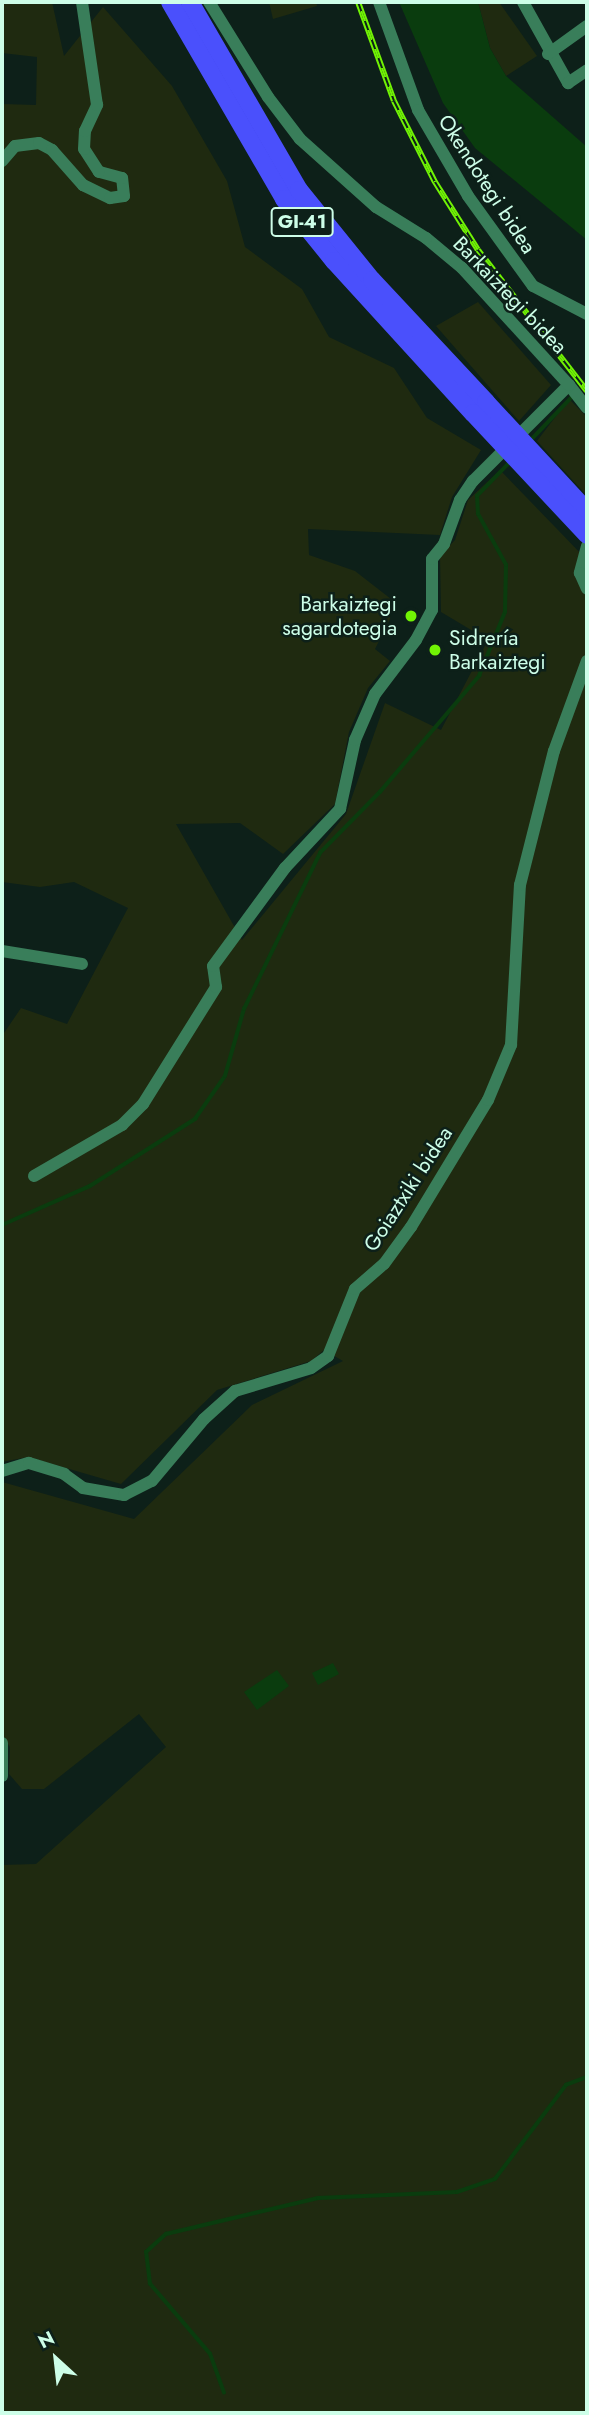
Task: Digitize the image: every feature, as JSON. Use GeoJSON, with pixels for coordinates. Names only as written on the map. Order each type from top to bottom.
{"type":"FeatureCollection","features":[{"type":"Feature","properties":{"kind":"highway","name":"GI-41"},"geometry":{"type":"LineString","coordinates":[[170,2],[284,199],[334,261],[587,511]]}},
{"type":"Feature","properties":{"kind":"highway","name":"GI-41"},"geometry":{"type":"LineString","coordinates":[[190,2],[303,196],[587,535]]}},
{"type":"Feature","properties":{"kind":"street"},"geometry":{"type":"LineString","coordinates":[[2,160],[15,146],[39,143],[52,150],[82,185],[110,198],[124,196],[126,184],[122,178],[99,172],[84,149],[85,131],[97,105],[82,2]]}},
{"type":"Feature","properties":{"kind":"street","name":"Barkaiztegi bidea"},"geometry":{"type":"LineString","coordinates":[[34,1176],[122,1125],[143,1104],[216,988],[213,966],[285,868],[340,808],[355,740],[375,694],[416,640],[432,610],[432,559],[444,544],[466,490],[569,385],[461,268],[426,238],[376,207],[300,139],[268,97],[209,2]]}},
{"type":"Feature","properties":{"kind":"street","name":"Okendotegi bidea"},"geometry":{"type":"LineString","coordinates":[[379,2],[418,110],[468,196],[533,286],[587,314]]}},
{"type":"Feature","properties":{"kind":"street"},"geometry":{"type":"LineString","coordinates":[[523,2],[548,54],[568,83],[587,70]]}},
{"type":"Feature","properties":{"kind":"street"},"geometry":{"type":"LineString","coordinates":[[548,54],[587,26]]}},
{"type":"Feature","properties":{"kind":"street"},"geometry":{"type":"LineString","coordinates":[[569,385],[587,408]]}},
{"type":"Feature","properties":{"kind":"street"},"geometry":{"type":"LineString","coordinates":[[587,546],[580,573],[587,589]]}},
{"type":"Feature","properties":{"kind":"street","name":"Goiaztxiki bidea"},"geometry":{"type":"LineString","coordinates":[[2,1471],[29,1463],[64,1474],[83,1488],[124,1495],[152,1482],[204,1419],[235,1391],[310,1368],[328,1356],[355,1289],[384,1264],[411,1227],[488,1100],[510,1045],[520,885],[554,751],[587,661]]}},
{"type":"Feature","properties":{"kind":"street"},"geometry":{"type":"LineString","coordinates":[[2,951],[82,964]]}},
{"type":"Feature","properties":{"kind":"street"},"geometry":{"type":"LineString","coordinates":[[2,1743],[2,1776]]}},
{"type":"Feature","properties":{"kind":"shaded area"},"geometry":{"type":"Polygon","coordinates":[[[2,2],[52,2],[64,56],[103,7],[172,86],[227,181],[245,247],[302,289],[329,337],[394,368],[427,418],[481,450],[452,497],[440,535],[308,529],[309,555],[355,571],[391,599],[390,619],[375,649],[390,661],[368,688],[349,732],[335,804],[283,854],[240,823],[176,824],[242,940],[346,814],[385,703],[441,730],[488,640],[441,612],[440,556],[455,540],[468,500],[500,470],[587,560],[587,2413],[2,2413],[2,1865],[36,1864],[166,1747],[139,1714],[44,1789],[22,1789],[9,1774],[10,1747],[2,1735],[2,1482],[134,1519],[252,1405],[343,1361],[324,1350],[311,1361],[217,1390],[121,1484],[28,1457],[2,1462],[2,1036],[21,1008],[67,1024],[128,908],[74,882],[40,887],[2,882],[2,104],[36,105],[37,57],[2,53],[2,2]]]}},
{"type":"Feature","properties":{"kind":"shaded area"},"geometry":{"type":"Polygon","coordinates":[[[269,2],[316,2],[317,6],[273,19],[269,2]]]}},
{"type":"Feature","properties":{"kind":"shaded area"},"geometry":{"type":"Polygon","coordinates":[[[399,2],[478,2],[490,48],[506,76],[587,147],[587,240],[475,148],[443,103],[399,2]]]}},
{"type":"Feature","properties":{"kind":"shaded area"},"geometry":{"type":"Polygon","coordinates":[[[478,2],[499,2],[537,56],[506,76],[490,48],[478,2]]]}},
{"type":"Feature","properties":{"kind":"shaded area"},"geometry":{"type":"Polygon","coordinates":[[[478,302],[551,385],[519,421],[436,326],[478,302]]]}},
{"type":"Feature","properties":{"kind":"shaded area"},"geometry":{"type":"Polygon","coordinates":[[[569,399],[587,417],[587,496],[537,441],[569,399]]]}},
{"type":"Feature","properties":{"kind":"shaded area"},"geometry":{"type":"Polygon","coordinates":[[[333,1663],[339,1674],[318,1685],[312,1673],[333,1663]]]}},
{"type":"Feature","properties":{"kind":"shaded area"},"geometry":{"type":"Polygon","coordinates":[[[277,1670],[289,1686],[257,1710],[244,1692],[277,1670]]]}},
{"type":"Feature","properties":{"kind":"waterway"},"geometry":{"type":"LineString","coordinates":[[530,441],[571,398]]}},
{"type":"Feature","properties":{"kind":"waterway"},"geometry":{"type":"LineString","coordinates":[[2,1225],[90,1186],[195,1119],[225,1076],[244,1009],[320,853],[380,792],[479,676],[505,612],[506,565],[478,514],[477,496],[510,462]]}},
{"type":"Feature","properties":{"kind":"waterway"},"geometry":{"type":"LineString","coordinates":[[224,2393],[210,2354],[150,2284],[146,2252],[166,2234],[318,2198],[457,2192],[495,2179],[566,2085],[587,2077]]}},
{"type":"Feature","properties":{"kind":"railway"},"geometry":{"type":"LineString","coordinates":[[358,2],[394,101],[435,182],[478,250],[587,391]]}},
{"type":"Feature","properties":{"kind":"place","name":"Barkaiztegi sagardotegia"},"geometry":{"type":"Point","coordinates":[411,616]}},
{"type":"Feature","properties":{"kind":"place","name":"Sidrería Barkaiztegi"},"geometry":{"type":"Point","coordinates":[435,650]}}]}
